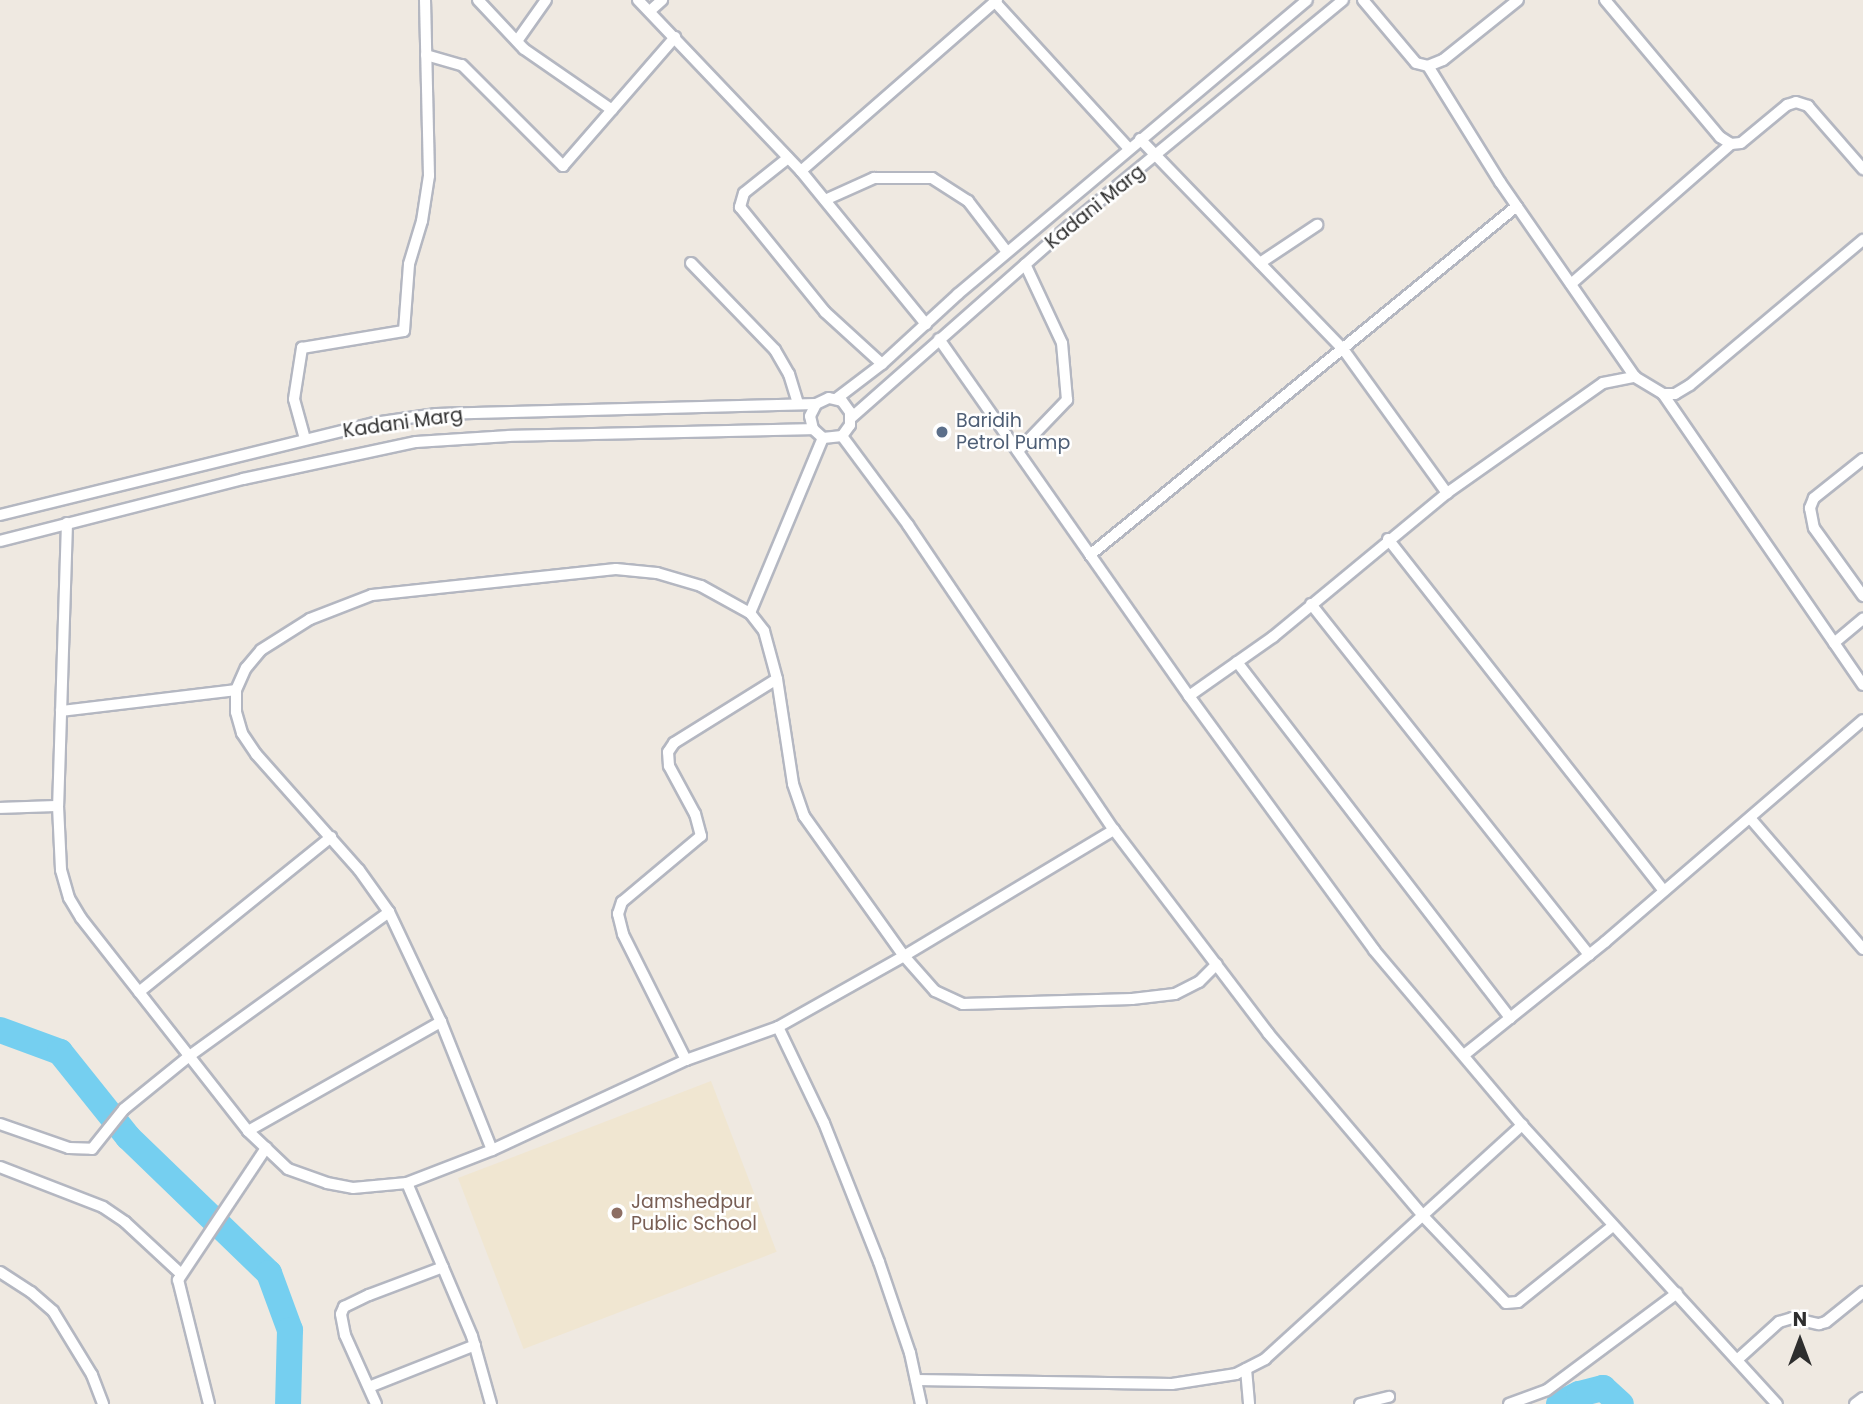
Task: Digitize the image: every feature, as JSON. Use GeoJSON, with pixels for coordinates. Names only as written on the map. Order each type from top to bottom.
{"type":"FeatureCollection","features":[{"type":"Feature","properties":{"kind":"street"},"geometry":{"type":"LineString","coordinates":[[304,439],[294,398],[302,348],[404,331],[409,264],[422,221],[429,176],[425,0]]}},
{"type":"Feature","properties":{"kind":"street"},"geometry":{"type":"LineString","coordinates":[[478,0],[517,41],[612,110]]}},
{"type":"Feature","properties":{"kind":"street"},"geometry":{"type":"LineString","coordinates":[[517,41],[546,0]]}},
{"type":"Feature","properties":{"kind":"street"},"geometry":{"type":"LineString","coordinates":[[638,0],[651,10],[801,171],[926,324]]}},
{"type":"Feature","properties":{"kind":"street"},"geometry":{"type":"LineString","coordinates":[[651,10],[662,0]]}},
{"type":"Feature","properties":{"kind":"street","name":"Kadani Marg"},"geometry":{"type":"LineString","coordinates":[[836,398],[882,364],[1007,252],[1307,0]]}},
{"type":"Feature","properties":{"kind":"street","name":"Kadani Marg"},"geometry":{"type":"LineString","coordinates":[[851,418],[1025,264],[1343,0]]}},
{"type":"Feature","properties":{"kind":"street"},"geometry":{"type":"LineString","coordinates":[[1363,0],[1416,63],[1428,66],[1443,60],[1518,0]]}},
{"type":"Feature","properties":{"kind":"street"},"geometry":{"type":"LineString","coordinates":[[1605,0],[1720,138],[1731,144],[1741,143],[1787,105],[1796,102],[1808,106],[1863,169]]}},
{"type":"Feature","properties":{"kind":"street"},"geometry":{"type":"LineString","coordinates":[[801,171],[996,1],[1129,149]]}},
{"type":"Feature","properties":{"kind":"street"},"geometry":{"type":"LineString","coordinates":[[426,55],[462,65],[563,166],[675,37]]}},
{"type":"Feature","properties":{"kind":"street"},"geometry":{"type":"LineString","coordinates":[[1428,66],[1517,206],[1635,377],[1663,394],[1863,685]]}},
{"type":"Feature","properties":{"kind":"street"},"geometry":{"type":"LineString","coordinates":[[1140,139],[1343,349],[1447,493]]}},
{"type":"Feature","properties":{"kind":"street"},"geometry":{"type":"LineString","coordinates":[[1571,284],[1731,144]]}},
{"type":"Feature","properties":{"kind":"street"},"geometry":{"type":"LineString","coordinates":[[788,158],[744,193],[740,207],[825,312],[882,364]]}},
{"type":"Feature","properties":{"kind":"street"},"geometry":{"type":"LineString","coordinates":[[825,200],[874,178],[932,178],[968,201],[1007,252]]}},
{"type":"Feature","properties":{"kind":"street"},"geometry":{"type":"LineString","coordinates":[[1090,555],[1517,206]]}},
{"type":"Feature","properties":{"kind":"street"},"geometry":{"type":"LineString","coordinates":[[1260,263],[1317,225]]}},
{"type":"Feature","properties":{"kind":"street"},"geometry":{"type":"LineString","coordinates":[[1663,394],[1675,394],[1690,385],[1863,240]]}},
{"type":"Feature","properties":{"kind":"street"},"geometry":{"type":"LineString","coordinates":[[691,263],[775,350],[789,374],[798,404]]}},
{"type":"Feature","properties":{"kind":"street"},"geometry":{"type":"LineString","coordinates":[[1018,451],[1068,400],[1062,343],[1025,264]]}},
{"type":"Feature","properties":{"kind":"street"},"geometry":{"type":"LineString","coordinates":[[939,339],[1189,696],[1374,950],[1522,1125],[1777,1404]]}},
{"type":"Feature","properties":{"kind":"street"},"geometry":{"type":"LineString","coordinates":[[1189,696],[1311,604],[1447,493],[1603,383],[1635,377]]}},
{"type":"Feature","properties":{"kind":"street"},"geometry":{"type":"LineString","coordinates":[[836,398],[847,406],[851,418],[842,436],[823,438],[813,429],[810,416],[816,404],[836,398]]}},
{"type":"Feature","properties":{"kind":"street","name":"Kadani Marg"},"geometry":{"type":"LineString","coordinates":[[0,514],[304,439],[374,423],[436,414],[816,404]]}},
{"type":"Feature","properties":{"kind":"street","name":"Kadani Marg"},"geometry":{"type":"LineString","coordinates":[[0,541],[243,479],[416,442],[509,436],[813,429]]}},
{"type":"Feature","properties":{"kind":"street"},"geometry":{"type":"LineString","coordinates":[[842,436],[908,525],[1114,830],[1268,1032],[1423,1216],[1506,1303],[1511,1304],[1614,1226]]}},
{"type":"Feature","properties":{"kind":"street"},"geometry":{"type":"LineString","coordinates":[[750,613],[823,438]]}},
{"type":"Feature","properties":{"kind":"street"},"geometry":{"type":"LineString","coordinates":[[1863,459],[1814,498],[1810,519],[1863,596]]}},
{"type":"Feature","properties":{"kind":"street"},"geometry":{"type":"LineString","coordinates":[[66,523],[58,806],[61,870],[69,898],[188,1057],[248,1131],[288,1169],[327,1183],[353,1188],[408,1183],[492,1150],[686,1060],[778,1027],[904,956],[1114,830]]}},
{"type":"Feature","properties":{"kind":"street"},"geometry":{"type":"LineString","coordinates":[[1388,539],[1664,891]]}},
{"type":"Feature","properties":{"kind":"street"},"geometry":{"type":"LineString","coordinates":[[492,1150],[441,1022],[389,912],[331,837],[256,754],[242,733],[236,712],[236,690],[246,668],[261,649],[280,636],[345,603],[395,591],[616,569],[657,573],[701,586],[750,613],[764,631],[777,679],[793,784],[804,816],[904,956],[936,991],[963,1004],[1132,999],[1175,994],[1199,982],[1217,964]]}},
{"type":"Feature","properties":{"kind":"street"},"geometry":{"type":"LineString","coordinates":[[1311,604],[1589,955]]}},
{"type":"Feature","properties":{"kind":"street"},"geometry":{"type":"LineString","coordinates":[[1834,643],[1863,619]]}},
{"type":"Feature","properties":{"kind":"street"},"geometry":{"type":"LineString","coordinates":[[1237,662],[1510,1018]]}},
{"type":"Feature","properties":{"kind":"street"},"geometry":{"type":"LineString","coordinates":[[686,1060],[623,934],[618,914],[622,902],[701,836],[695,814],[669,766],[668,752],[674,743],[777,679]]}},
{"type":"Feature","properties":{"kind":"street"},"geometry":{"type":"LineString","coordinates":[[61,711],[236,690]]}},
{"type":"Feature","properties":{"kind":"street"},"geometry":{"type":"LineString","coordinates":[[1464,1055],[1589,955],[1863,720]]}},
{"type":"Feature","properties":{"kind":"street"},"geometry":{"type":"LineString","coordinates":[[0,808],[58,806]]}},
{"type":"Feature","properties":{"kind":"street"},"geometry":{"type":"LineString","coordinates":[[1750,818],[1863,949]]}},
{"type":"Feature","properties":{"kind":"street"},"geometry":{"type":"LineString","coordinates":[[139,992],[331,837]]}},
{"type":"Feature","properties":{"kind":"street"},"geometry":{"type":"LineString","coordinates":[[0,1124],[69,1148],[92,1149],[124,1109],[188,1057],[389,912]]}},
{"type":"Feature","properties":{"kind":"street"},"geometry":{"type":"LineString","coordinates":[[248,1131],[441,1022]]}},
{"type":"Feature","properties":{"kind":"street"},"geometry":{"type":"LineString","coordinates":[[778,1027],[824,1123],[879,1262],[921,1404]]}},
{"type":"Feature","properties":{"kind":"street"},"geometry":{"type":"LineString","coordinates":[[916,1380],[1171,1384],[1210,1381],[1246,1369],[1265,1359],[1522,1125]]}},
{"type":"Feature","properties":{"kind":"street"},"geometry":{"type":"LineString","coordinates":[[209,1404],[178,1291],[180,1273],[222,1217],[266,1148]]}},
{"type":"Feature","properties":{"kind":"street"},"geometry":{"type":"LineString","coordinates":[[0,1167],[103,1207],[125,1222],[180,1273]]}},
{"type":"Feature","properties":{"kind":"street"},"geometry":{"type":"LineString","coordinates":[[408,1183],[475,1345],[491,1404]]}},
{"type":"Feature","properties":{"kind":"street"},"geometry":{"type":"LineString","coordinates":[[376,1404],[345,1335],[341,1314],[344,1307],[369,1294],[443,1267]]}},
{"type":"Feature","properties":{"kind":"street"},"geometry":{"type":"LineString","coordinates":[[0,1272],[32,1292],[53,1311],[92,1376],[103,1404]]}},
{"type":"Feature","properties":{"kind":"street"},"geometry":{"type":"LineString","coordinates":[[1737,1360],[1779,1322],[1793,1318],[1819,1324],[1826,1322],[1863,1292]]}},
{"type":"Feature","properties":{"kind":"street"},"geometry":{"type":"LineString","coordinates":[[1509,1404],[1547,1390],[1677,1293]]}},
{"type":"Feature","properties":{"kind":"street"},"geometry":{"type":"LineString","coordinates":[[369,1387],[475,1345]]}},
{"type":"Feature","properties":{"kind":"street"},"geometry":{"type":"LineString","coordinates":[[1246,1369],[1249,1404]]}},
{"type":"Feature","properties":{"kind":"street"},"geometry":{"type":"LineString","coordinates":[[1360,1404],[1389,1397]]}},
{"type":"Feature","properties":{"kind":"street"},"geometry":{"type":"LineString","coordinates":[[1855,1404],[1863,1398]]}},
{"type":"Feature","properties":{"kind":"shaded area","name":"Jamshedpur Public School"},"geometry":{"type":"Polygon","coordinates":[[[711,1081],[777,1252],[524,1349],[458,1178],[711,1081]]]}},
{"type":"Feature","properties":{"kind":"waterway"},"geometry":{"type":"LineString","coordinates":[[0,1030],[60,1052],[128,1137],[269,1273],[290,1330],[288,1404]]}},
{"type":"Feature","properties":{"kind":"waterway"},"geometry":{"type":"LineString","coordinates":[[1559,1404],[1579,1394],[1603,1388],[1621,1404]]}},
{"type":"Feature","properties":{"kind":"place","name":"Baridih Petrol Pump"},"geometry":{"type":"Point","coordinates":[942,432]}},
{"type":"Feature","properties":{"kind":"place","name":"Jamshedpur Public School"},"geometry":{"type":"Point","coordinates":[617,1213]}}]}
